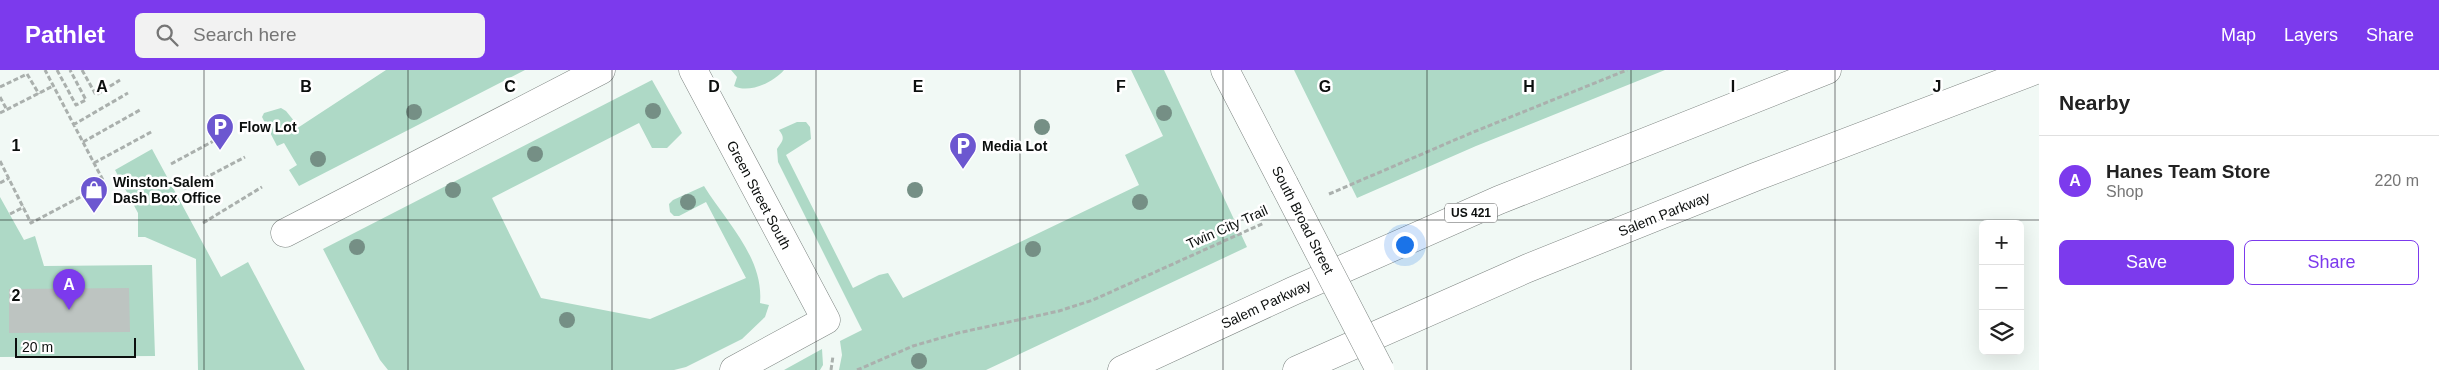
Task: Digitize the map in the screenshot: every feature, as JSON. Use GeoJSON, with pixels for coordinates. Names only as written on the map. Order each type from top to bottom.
{"type":"FeatureCollection","features":[{"type":"Feature","properties":{"kind":"main road"},"geometry":{"type":"LineString","coordinates":[[285,233],[601,70]]}},
{"type":"Feature","properties":{"kind":"main road","name":"Green Street South"},"geometry":{"type":"LineString","coordinates":[[693,70],[826,320],[734,370]]}},
{"type":"Feature","properties":{"kind":"main road","name":"South Broad Street"},"geometry":{"type":"LineString","coordinates":[[1225,70],[1380,370]]}},
{"type":"Feature","properties":{"kind":"main road","name":"Salem Parkway"},"geometry":{"type":"LineString","coordinates":[[1122,370],[1292,291],[1499,200],[1827,70]]}},
{"type":"Feature","properties":{"kind":"main road","name":"Salem Parkway"},"geometry":{"type":"LineString","coordinates":[[1297,370],[1528,268],[1755,177],[2036,70]]}},
{"type":"Feature","properties":{"kind":"path"},"geometry":{"type":"LineString","coordinates":[[0,161],[32,222],[105,184],[45,70]]}},
{"type":"Feature","properties":{"kind":"path"},"geometry":{"type":"LineString","coordinates":[[57,70],[76,105],[86,100],[70,70]]}},
{"type":"Feature","properties":{"kind":"path"},"geometry":{"type":"LineString","coordinates":[[82,70],[96,95],[120,80]]}},
{"type":"Feature","properties":{"kind":"path"},"geometry":{"type":"LineString","coordinates":[[1326,196],[1471,133],[1627,70]]}},
{"type":"Feature","properties":{"kind":"path"},"geometry":{"type":"LineString","coordinates":[[0,87],[26,74],[39,94]]}},
{"type":"Feature","properties":{"kind":"path"},"geometry":{"type":"LineString","coordinates":[[0,113],[53,86]]}},
{"type":"Feature","properties":{"kind":"path"},"geometry":{"type":"LineString","coordinates":[[73,125],[128,93]]}},
{"type":"Feature","properties":{"kind":"path"},"geometry":{"type":"LineString","coordinates":[[0,97],[7,110]]}},
{"type":"Feature","properties":{"kind":"path"},"geometry":{"type":"LineString","coordinates":[[83,142],[140,110]]}},
{"type":"Feature","properties":{"kind":"path"},"geometry":{"type":"LineString","coordinates":[[94,164],[153,131]]}},
{"type":"Feature","properties":{"kind":"path"},"geometry":{"type":"LineString","coordinates":[[171,164],[232,131]]}},
{"type":"Feature","properties":{"kind":"path"},"geometry":{"type":"LineString","coordinates":[[184,189],[245,158]]}},
{"type":"Feature","properties":{"kind":"path"},"geometry":{"type":"LineString","coordinates":[[0,183],[9,178]]}},
{"type":"Feature","properties":{"kind":"path"},"geometry":{"type":"LineString","coordinates":[[203,223],[262,187]]}},
{"type":"Feature","properties":{"kind":"path"},"geometry":{"type":"LineString","coordinates":[[10,214],[24,207]]}},
{"type":"Feature","properties":{"kind":"path","name":"Twin City Trail"},"geometry":{"type":"LineString","coordinates":[[857,370],[913,346],[1084,303],[1271,220]]}},
{"type":"Feature","properties":{"kind":"green space"},"geometry":{"type":"Polygon","coordinates":[[[386,70],[525,70],[299,186],[289,170],[297,165],[284,143],[277,146],[262,117],[264,113],[281,108],[286,111],[299,127],[386,70]]]}},
{"type":"Feature","properties":{"kind":"green space"},"geometry":{"type":"Polygon","coordinates":[[[731,70],[784,70],[774,79],[747,89],[734,86],[737,77],[731,70]]]}},
{"type":"Feature","properties":{"kind":"green space"},"geometry":{"type":"Polygon","coordinates":[[[1131,70],[1164,70],[1247,247],[986,370],[839,370],[842,355],[840,341],[862,330],[778,162],[777,149],[783,138],[779,130],[797,122],[806,122],[810,127],[811,139],[786,155],[853,288],[879,275],[888,273],[903,298],[1139,185],[1125,155],[1163,136],[1131,70]]]}},
{"type":"Feature","properties":{"kind":"green space"},"geometry":{"type":"Polygon","coordinates":[[[1294,70],[1665,70],[1476,146],[1357,198],[1294,70]]]}},
{"type":"Feature","properties":{"kind":"green space"},"geometry":{"type":"Polygon","coordinates":[[[652,80],[682,133],[667,148],[652,148],[639,123],[492,198],[541,298],[650,319],[746,278],[706,202],[679,216],[674,216],[670,212],[669,204],[673,200],[704,186],[733,227],[750,256],[760,287],[760,303],[769,305],[765,317],[742,339],[686,367],[674,370],[388,370],[380,360],[323,249],[652,80]]]}},
{"type":"Feature","properties":{"kind":"green space"},"geometry":{"type":"Polygon","coordinates":[[[152,149],[221,277],[248,262],[305,370],[198,370],[196,259],[145,237],[138,237],[138,213],[115,170],[152,149]]]}},
{"type":"Feature","properties":{"kind":"green space"},"geometry":{"type":"Polygon","coordinates":[[[0,197],[24,240],[35,236],[44,266],[152,265],[155,356],[0,357],[0,197]]]}},
{"type":"Feature","properties":{"kind":"green space"},"geometry":{"type":"Polygon","coordinates":[[[822,349],[823,365],[820,370],[784,370],[822,349]]]}},
{"type":"Feature","properties":{"kind":"building"},"geometry":{"type":"Polygon","coordinates":[[[129,288],[130,332],[9,333],[9,289],[129,288]]]}},
{"type":"Feature","properties":{"kind":"place","name":"Flow Lot"},"geometry":{"type":"Point","coordinates":[220,151]}},
{"type":"Feature","properties":{"kind":"place","name":"Media Lot"},"geometry":{"type":"Point","coordinates":[963,170]}},
{"type":"Feature","properties":{"kind":"place","name":"Winston-Salem Dash Box Office"},"geometry":{"type":"Point","coordinates":[94,214]}},
{"type":"Feature","properties":{"kind":"place","name":"Hanes Team Store"},"geometry":{"type":"Point","coordinates":[69,310]}}]}
